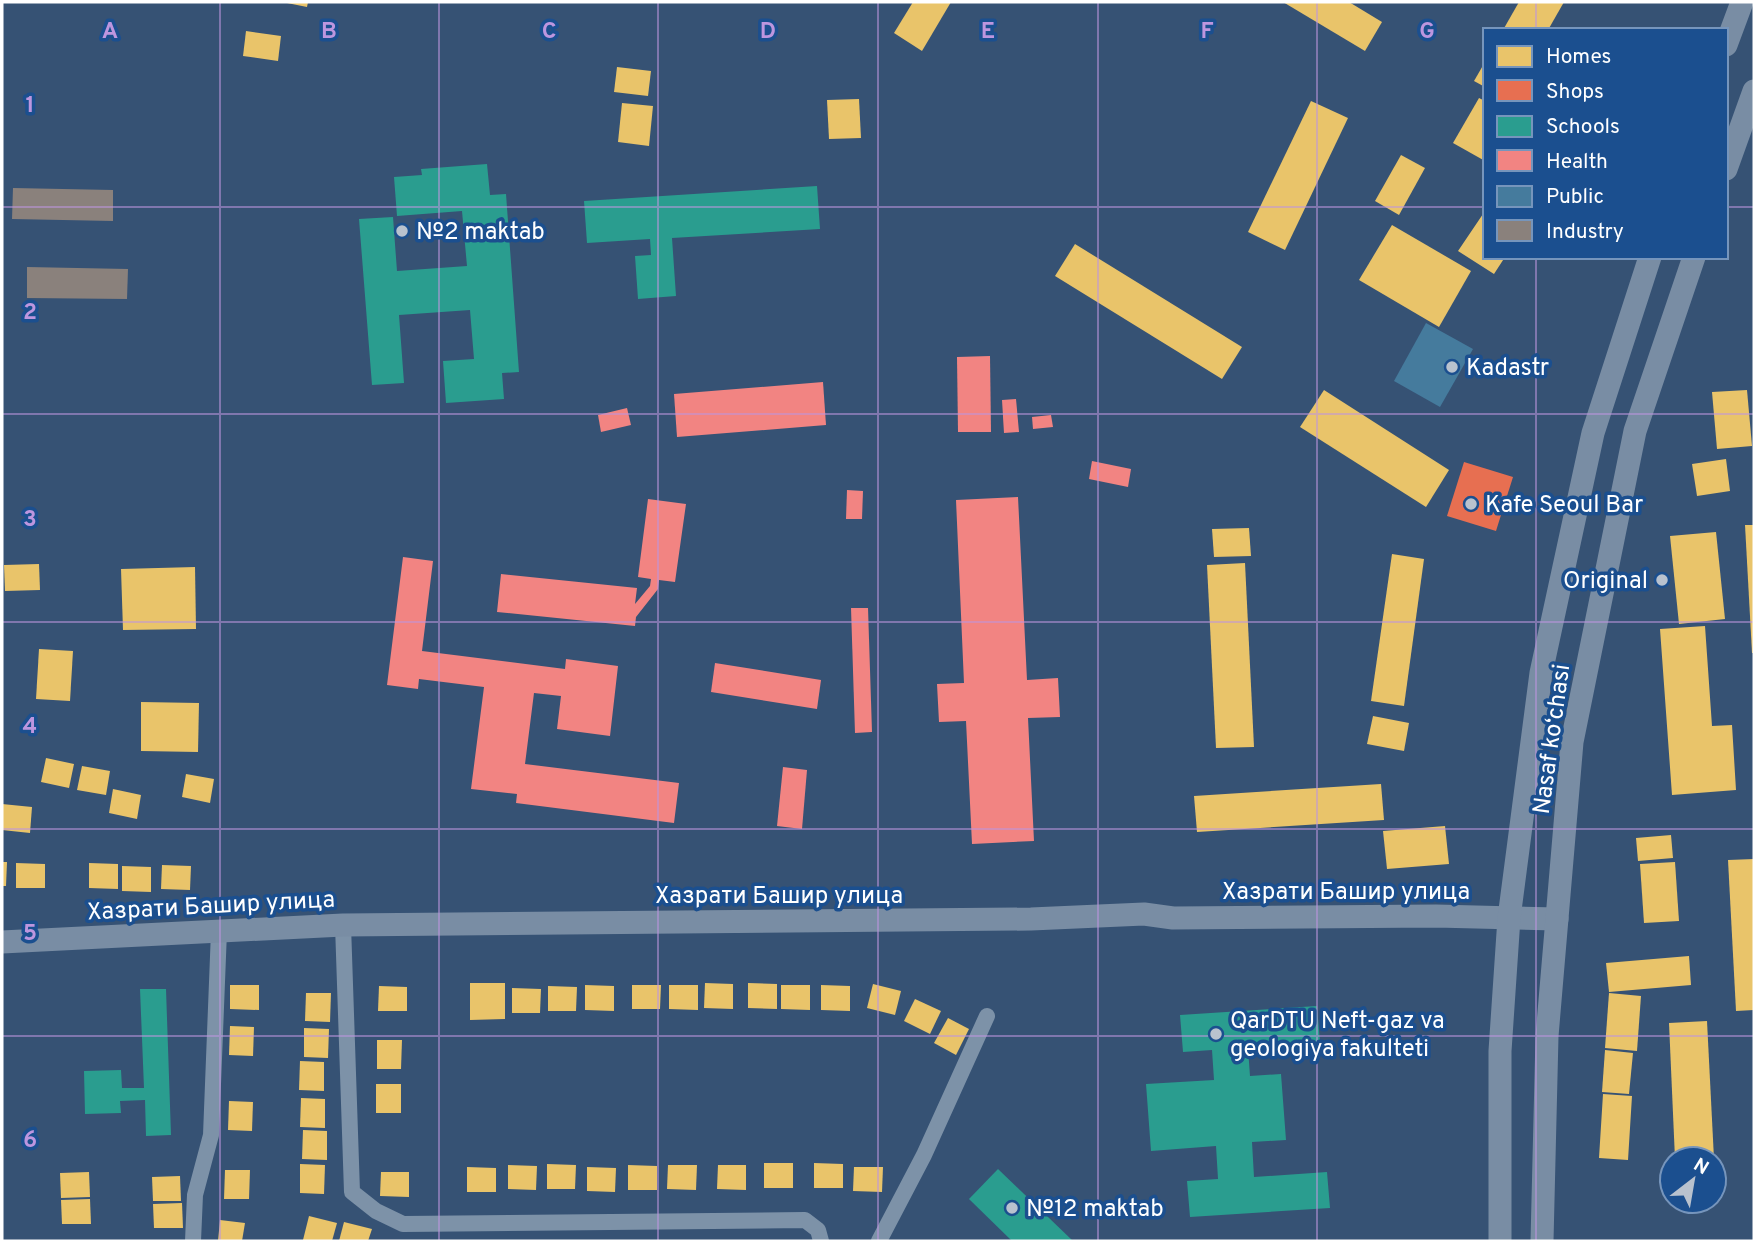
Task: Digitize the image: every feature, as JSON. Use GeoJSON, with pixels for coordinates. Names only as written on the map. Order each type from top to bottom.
{"type":"FeatureCollection","features":[{"type":"Feature","properties":{"kind":"main road"},"geometry":{"type":"LineString","coordinates":[[1728,40],[1742,2]]}},
{"type":"Feature","properties":{"kind":"main road"},"geometry":{"type":"LineString","coordinates":[[1728,163],[1754,91]]}},
{"type":"Feature","properties":{"kind":"main road","name":"Nasaf ko‘chasi"},"geometry":{"type":"LineString","coordinates":[[1500,1241],[1500,1051],[1509,918],[1544,660],[1592,433],[1649,259]]}},
{"type":"Feature","properties":{"kind":"main road","name":"Nasaf ko‘chasi"},"geometry":{"type":"LineString","coordinates":[[1542,1241],[1546,1036],[1572,742],[1635,431],[1693,259]]}},
{"type":"Feature","properties":{"kind":"main road","name":"Хазрати Башир улица"},"geometry":{"type":"LineString","coordinates":[[2,942],[343,925],[1031,919],[1144,915],[1173,918],[1557,919]]}},
{"type":"Feature","properties":{"kind":"street"},"geometry":{"type":"LineString","coordinates":[[343,925],[352,1192],[376,1211],[403,1224],[805,1220],[818,1230],[821,1241]]}},
{"type":"Feature","properties":{"kind":"street"},"geometry":{"type":"LineString","coordinates":[[193,1241],[195,1195],[211,1135],[219,931]]}},
{"type":"Feature","properties":{"kind":"street"},"geometry":{"type":"LineString","coordinates":[[879,1241],[923,1155],[987,1016]]}},
{"type":"Feature","properties":{"kind":"building: Homes"},"geometry":{"type":"Polygon","coordinates":[[[282,2],[308,2],[307,7],[282,2]]]}},
{"type":"Feature","properties":{"kind":"building: Homes"},"geometry":{"type":"Polygon","coordinates":[[[913,2],[951,2],[922,51],[894,33],[913,2]]]}},
{"type":"Feature","properties":{"kind":"building: Homes"},"geometry":{"type":"Polygon","coordinates":[[[1283,2],[1349,2],[1382,22],[1365,51],[1283,2]]]}},
{"type":"Feature","properties":{"kind":"building: Homes"},"geometry":{"type":"Polygon","coordinates":[[[1519,2],[1564,2],[1549,28],[1504,28],[1519,2]]]}},
{"type":"Feature","properties":{"kind":"building: Homes"},"geometry":{"type":"Polygon","coordinates":[[[246,31],[281,36],[278,61],[243,56],[246,31]]]}},
{"type":"Feature","properties":{"kind":"building: Homes"},"geometry":{"type":"Polygon","coordinates":[[[1483,65],[1483,86],[1474,81],[1483,65]]]}},
{"type":"Feature","properties":{"kind":"building: Homes"},"geometry":{"type":"Polygon","coordinates":[[[617,67],[651,71],[648,96],[614,92],[617,67]]]}},
{"type":"Feature","properties":{"kind":"building: Homes"},"geometry":{"type":"Polygon","coordinates":[[[1479,98],[1483,100],[1483,160],[1453,143],[1479,98]]]}},
{"type":"Feature","properties":{"kind":"building: Homes"},"geometry":{"type":"Polygon","coordinates":[[[859,99],[861,138],[829,139],[827,100],[859,99]]]}},
{"type":"Feature","properties":{"kind":"building: Homes"},"geometry":{"type":"Polygon","coordinates":[[[1311,101],[1348,118],[1285,250],[1248,232],[1311,101]]]}},
{"type":"Feature","properties":{"kind":"building: Homes"},"geometry":{"type":"Polygon","coordinates":[[[622,103],[653,106],[649,146],[618,142],[622,103]]]}},
{"type":"Feature","properties":{"kind":"building: Homes"},"geometry":{"type":"Polygon","coordinates":[[[1401,155],[1425,168],[1399,215],[1375,201],[1401,155]]]}},
{"type":"Feature","properties":{"kind":"building: Homes"},"geometry":{"type":"Polygon","coordinates":[[[1483,214],[1483,259],[1504,259],[1494,274],[1458,251],[1483,214]]]}},
{"type":"Feature","properties":{"kind":"building: Homes"},"geometry":{"type":"Polygon","coordinates":[[[1392,225],[1471,271],[1439,327],[1359,280],[1392,225]]]}},
{"type":"Feature","properties":{"kind":"building: Homes"},"geometry":{"type":"Polygon","coordinates":[[[1075,244],[1242,347],[1222,379],[1055,276],[1075,244]]]}},
{"type":"Feature","properties":{"kind":"building: Homes"},"geometry":{"type":"Polygon","coordinates":[[[1324,390],[1449,470],[1426,507],[1300,427],[1324,390]]]}},
{"type":"Feature","properties":{"kind":"building: Homes"},"geometry":{"type":"Polygon","coordinates":[[[1747,390],[1752,446],[1717,449],[1712,392],[1747,390]]]}},
{"type":"Feature","properties":{"kind":"building: Homes"},"geometry":{"type":"Polygon","coordinates":[[[1726,459],[1730,491],[1697,496],[1692,464],[1726,459]]]}},
{"type":"Feature","properties":{"kind":"building: Homes"},"geometry":{"type":"Polygon","coordinates":[[[1745,525],[1754,525],[1754,653],[1752,653],[1745,525]]]}},
{"type":"Feature","properties":{"kind":"building: Homes"},"geometry":{"type":"Polygon","coordinates":[[[1249,528],[1251,556],[1214,557],[1212,529],[1249,528]]]}},
{"type":"Feature","properties":{"kind":"building: Homes"},"geometry":{"type":"Polygon","coordinates":[[[1716,532],[1725,619],[1679,624],[1670,536],[1716,532]]]}},
{"type":"Feature","properties":{"kind":"building: Homes"},"geometry":{"type":"Polygon","coordinates":[[[1392,554],[1424,559],[1404,706],[1371,701],[1392,554]]]}},
{"type":"Feature","properties":{"kind":"building: Homes"},"geometry":{"type":"Polygon","coordinates":[[[1245,563],[1254,747],[1216,748],[1207,565],[1245,563]]]}},
{"type":"Feature","properties":{"kind":"building: Homes"},"geometry":{"type":"Polygon","coordinates":[[[39,564],[40,590],[5,591],[4,565],[39,564]]]}},
{"type":"Feature","properties":{"kind":"building: Homes"},"geometry":{"type":"Polygon","coordinates":[[[195,567],[196,629],[123,630],[121,569],[195,567]]]}},
{"type":"Feature","properties":{"kind":"building: Homes"},"geometry":{"type":"Polygon","coordinates":[[[1705,626],[1712,726],[1732,725],[1736,790],[1672,795],[1660,629],[1705,626]]]}},
{"type":"Feature","properties":{"kind":"building: Homes"},"geometry":{"type":"Polygon","coordinates":[[[39,649],[73,651],[70,701],[36,699],[39,649]]]}},
{"type":"Feature","properties":{"kind":"building: Homes"},"geometry":{"type":"Polygon","coordinates":[[[141,702],[199,703],[198,752],[141,751],[141,702]]]}},
{"type":"Feature","properties":{"kind":"building: Homes"},"geometry":{"type":"Polygon","coordinates":[[[1373,716],[1409,723],[1404,751],[1367,744],[1373,716]]]}},
{"type":"Feature","properties":{"kind":"building: Homes"},"geometry":{"type":"Polygon","coordinates":[[[46,758],[74,764],[69,788],[41,782],[46,758]]]}},
{"type":"Feature","properties":{"kind":"building: Homes"},"geometry":{"type":"Polygon","coordinates":[[[82,766],[110,771],[106,795],[77,790],[82,766]]]}},
{"type":"Feature","properties":{"kind":"building: Homes"},"geometry":{"type":"Polygon","coordinates":[[[186,774],[214,779],[210,803],[182,797],[186,774]]]}},
{"type":"Feature","properties":{"kind":"building: Homes"},"geometry":{"type":"Polygon","coordinates":[[[1381,784],[1384,820],[1197,832],[1194,796],[1381,784]]]}},
{"type":"Feature","properties":{"kind":"building: Homes"},"geometry":{"type":"Polygon","coordinates":[[[113,789],[141,795],[137,819],[109,813],[113,789]]]}},
{"type":"Feature","properties":{"kind":"building: Homes"},"geometry":{"type":"Polygon","coordinates":[[[2,804],[32,807],[30,833],[2,830],[2,804]]]}},
{"type":"Feature","properties":{"kind":"building: Homes"},"geometry":{"type":"Polygon","coordinates":[[[1445,826],[1449,864],[1387,869],[1383,831],[1445,826]]]}},
{"type":"Feature","properties":{"kind":"building: Homes"},"geometry":{"type":"Polygon","coordinates":[[[1671,835],[1673,858],[1638,861],[1636,838],[1671,835]]]}},
{"type":"Feature","properties":{"kind":"building: Homes"},"geometry":{"type":"Polygon","coordinates":[[[1754,859],[1754,1010],[1736,1011],[1728,860],[1754,859]]]}},
{"type":"Feature","properties":{"kind":"building: Homes"},"geometry":{"type":"Polygon","coordinates":[[[2,862],[7,862],[6,886],[2,886],[2,862]]]}},
{"type":"Feature","properties":{"kind":"building: Homes"},"geometry":{"type":"Polygon","coordinates":[[[1675,862],[1679,921],[1644,923],[1640,864],[1675,862]]]}},
{"type":"Feature","properties":{"kind":"building: Homes"},"geometry":{"type":"Polygon","coordinates":[[[16,863],[45,864],[45,888],[16,888],[16,863]]]}},
{"type":"Feature","properties":{"kind":"building: Homes"},"geometry":{"type":"Polygon","coordinates":[[[89,863],[118,864],[118,889],[89,888],[89,863]]]}},
{"type":"Feature","properties":{"kind":"building: Homes"},"geometry":{"type":"Polygon","coordinates":[[[162,865],[191,866],[190,890],[161,889],[162,865]]]}},
{"type":"Feature","properties":{"kind":"building: Homes"},"geometry":{"type":"Polygon","coordinates":[[[122,866],[151,867],[151,892],[122,891],[122,866]]]}},
{"type":"Feature","properties":{"kind":"building: Homes"},"geometry":{"type":"Polygon","coordinates":[[[1689,956],[1691,985],[1609,992],[1606,963],[1689,956]]]}},
{"type":"Feature","properties":{"kind":"building: Homes"},"geometry":{"type":"Polygon","coordinates":[[[470,983],[505,983],[505,1019],[470,1020],[470,983]]]}},
{"type":"Feature","properties":{"kind":"building: Homes"},"geometry":{"type":"Polygon","coordinates":[[[705,983],[733,984],[733,1009],[704,1008],[705,983]]]}},
{"type":"Feature","properties":{"kind":"building: Homes"},"geometry":{"type":"Polygon","coordinates":[[[748,983],[777,984],[777,1009],[748,1008],[748,983]]]}},
{"type":"Feature","properties":{"kind":"building: Homes"},"geometry":{"type":"Polygon","coordinates":[[[873,984],[901,991],[895,1015],[867,1008],[873,984]]]}},
{"type":"Feature","properties":{"kind":"building: Homes"},"geometry":{"type":"Polygon","coordinates":[[[230,985],[259,985],[259,1010],[230,1009],[230,985]]]}},
{"type":"Feature","properties":{"kind":"building: Homes"},"geometry":{"type":"Polygon","coordinates":[[[585,985],[614,986],[614,1011],[585,1010],[585,985]]]}},
{"type":"Feature","properties":{"kind":"building: Homes"},"geometry":{"type":"Polygon","coordinates":[[[632,985],[661,985],[660,1009],[632,1009],[632,985]]]}},
{"type":"Feature","properties":{"kind":"building: Homes"},"geometry":{"type":"Polygon","coordinates":[[[669,985],[698,985],[698,1010],[669,1009],[669,985]]]}},
{"type":"Feature","properties":{"kind":"building: Homes"},"geometry":{"type":"Polygon","coordinates":[[[781,985],[810,985],[810,1010],[781,1009],[781,985]]]}},
{"type":"Feature","properties":{"kind":"building: Homes"},"geometry":{"type":"Polygon","coordinates":[[[821,985],[850,986],[850,1011],[821,1010],[821,985]]]}},
{"type":"Feature","properties":{"kind":"building: Homes"},"geometry":{"type":"Polygon","coordinates":[[[379,986],[407,987],[407,1011],[378,1011],[379,986]]]}},
{"type":"Feature","properties":{"kind":"building: Homes"},"geometry":{"type":"Polygon","coordinates":[[[548,986],[577,987],[576,1011],[548,1011],[548,986]]]}},
{"type":"Feature","properties":{"kind":"building: Homes"},"geometry":{"type":"Polygon","coordinates":[[[512,988],[541,989],[540,1013],[512,1013],[512,988]]]}},
{"type":"Feature","properties":{"kind":"building: Homes"},"geometry":{"type":"Polygon","coordinates":[[[306,993],[331,993],[330,1022],[305,1021],[306,993]]]}},
{"type":"Feature","properties":{"kind":"building: Homes"},"geometry":{"type":"Polygon","coordinates":[[[1609,993],[1641,996],[1637,1051],[1605,1048],[1609,993]]]}},
{"type":"Feature","properties":{"kind":"building: Homes"},"geometry":{"type":"Polygon","coordinates":[[[915,999],[941,1011],[930,1034],[904,1021],[915,999]]]}},
{"type":"Feature","properties":{"kind":"building: Homes"},"geometry":{"type":"Polygon","coordinates":[[[948,1018],[969,1029],[956,1055],[934,1043],[948,1018]]]}},
{"type":"Feature","properties":{"kind":"building: Homes"},"geometry":{"type":"Polygon","coordinates":[[[1707,1021],[1713,1145],[1674,1145],[1669,1023],[1707,1021]]]}},
{"type":"Feature","properties":{"kind":"building: Homes"},"geometry":{"type":"Polygon","coordinates":[[[230,1026],[254,1027],[253,1056],[229,1055],[230,1026]]]}},
{"type":"Feature","properties":{"kind":"building: Homes"},"geometry":{"type":"Polygon","coordinates":[[[304,1028],[329,1029],[328,1058],[304,1057],[304,1028]]]}},
{"type":"Feature","properties":{"kind":"building: Homes"},"geometry":{"type":"Polygon","coordinates":[[[377,1040],[402,1040],[401,1069],[377,1069],[377,1040]]]}},
{"type":"Feature","properties":{"kind":"building: Homes"},"geometry":{"type":"Polygon","coordinates":[[[1605,1050],[1633,1053],[1629,1094],[1602,1092],[1605,1050]]]}},
{"type":"Feature","properties":{"kind":"building: Homes"},"geometry":{"type":"Polygon","coordinates":[[[300,1061],[324,1062],[324,1091],[299,1090],[300,1061]]]}},
{"type":"Feature","properties":{"kind":"building: Homes"},"geometry":{"type":"Polygon","coordinates":[[[376,1084],[401,1084],[401,1113],[376,1113],[376,1084]]]}},
{"type":"Feature","properties":{"kind":"building: Homes"},"geometry":{"type":"Polygon","coordinates":[[[1603,1094],[1632,1096],[1628,1160],[1599,1158],[1603,1094]]]}},
{"type":"Feature","properties":{"kind":"building: Homes"},"geometry":{"type":"Polygon","coordinates":[[[301,1098],[325,1099],[325,1128],[300,1127],[301,1098]]]}},
{"type":"Feature","properties":{"kind":"building: Homes"},"geometry":{"type":"Polygon","coordinates":[[[229,1101],[253,1102],[252,1131],[228,1130],[229,1101]]]}},
{"type":"Feature","properties":{"kind":"building: Homes"},"geometry":{"type":"Polygon","coordinates":[[[303,1130],[327,1131],[327,1160],[302,1159],[303,1130]]]}},
{"type":"Feature","properties":{"kind":"building: Homes"},"geometry":{"type":"Polygon","coordinates":[[[764,1163],[793,1163],[793,1188],[764,1188],[764,1163]]]}},
{"type":"Feature","properties":{"kind":"building: Homes"},"geometry":{"type":"Polygon","coordinates":[[[814,1163],[843,1164],[843,1188],[814,1188],[814,1163]]]}},
{"type":"Feature","properties":{"kind":"building: Homes"},"geometry":{"type":"Polygon","coordinates":[[[300,1164],[325,1165],[324,1194],[300,1193],[300,1164]]]}},
{"type":"Feature","properties":{"kind":"building: Homes"},"geometry":{"type":"Polygon","coordinates":[[[547,1164],[576,1165],[575,1189],[547,1189],[547,1164]]]}},
{"type":"Feature","properties":{"kind":"building: Homes"},"geometry":{"type":"Polygon","coordinates":[[[508,1165],[537,1166],[536,1190],[508,1189],[508,1165]]]}},
{"type":"Feature","properties":{"kind":"building: Homes"},"geometry":{"type":"Polygon","coordinates":[[[628,1165],[657,1166],[657,1190],[628,1190],[628,1165]]]}},
{"type":"Feature","properties":{"kind":"building: Homes"},"geometry":{"type":"Polygon","coordinates":[[[668,1165],[697,1165],[696,1190],[667,1189],[668,1165]]]}},
{"type":"Feature","properties":{"kind":"building: Homes"},"geometry":{"type":"Polygon","coordinates":[[[718,1165],[746,1165],[746,1190],[717,1189],[718,1165]]]}},
{"type":"Feature","properties":{"kind":"building: Homes"},"geometry":{"type":"Polygon","coordinates":[[[467,1167],[496,1168],[496,1192],[467,1192],[467,1167]]]}},
{"type":"Feature","properties":{"kind":"building: Homes"},"geometry":{"type":"Polygon","coordinates":[[[587,1167],[616,1168],[615,1192],[587,1191],[587,1167]]]}},
{"type":"Feature","properties":{"kind":"building: Homes"},"geometry":{"type":"Polygon","coordinates":[[[854,1167],[883,1167],[882,1192],[853,1191],[854,1167]]]}},
{"type":"Feature","properties":{"kind":"building: Homes"},"geometry":{"type":"Polygon","coordinates":[[[225,1170],[250,1170],[249,1199],[224,1199],[225,1170]]]}},
{"type":"Feature","properties":{"kind":"building: Homes"},"geometry":{"type":"Polygon","coordinates":[[[89,1172],[90,1197],[61,1198],[60,1173],[89,1172]]]}},
{"type":"Feature","properties":{"kind":"building: Homes"},"geometry":{"type":"Polygon","coordinates":[[[381,1172],[409,1172],[409,1197],[380,1196],[381,1172]]]}},
{"type":"Feature","properties":{"kind":"building: Homes"},"geometry":{"type":"Polygon","coordinates":[[[180,1176],[181,1201],[153,1201],[152,1177],[180,1176]]]}},
{"type":"Feature","properties":{"kind":"building: Homes"},"geometry":{"type":"Polygon","coordinates":[[[90,1199],[91,1224],[62,1224],[61,1200],[90,1199]]]}},
{"type":"Feature","properties":{"kind":"building: Homes"},"geometry":{"type":"Polygon","coordinates":[[[182,1203],[183,1228],[154,1228],[153,1204],[182,1203]]]}},
{"type":"Feature","properties":{"kind":"building: Homes"},"geometry":{"type":"Polygon","coordinates":[[[309,1216],[337,1223],[332,1241],[303,1240],[309,1216]]]}},
{"type":"Feature","properties":{"kind":"building: Homes"},"geometry":{"type":"Polygon","coordinates":[[[220,1220],[245,1223],[242,1241],[218,1241],[220,1220]]]}},
{"type":"Feature","properties":{"kind":"building: Homes"},"geometry":{"type":"Polygon","coordinates":[[[344,1222],[372,1229],[368,1241],[339,1241],[344,1222]]]}},
{"type":"Feature","properties":{"kind":"building: Shops"},"geometry":{"type":"Polygon","coordinates":[[[1464,462],[1513,477],[1496,531],[1447,516],[1464,462]]]}},
{"type":"Feature","properties":{"kind":"building: Schools"},"geometry":{"type":"Polygon","coordinates":[[[487,164],[490,195],[506,194],[519,372],[502,373],[504,399],[446,403],[443,361],[474,359],[470,310],[399,315],[404,383],[372,385],[359,219],[393,217],[397,271],[467,266],[462,211],[397,216],[394,177],[422,175],[421,169],[487,164]]]}},
{"type":"Feature","properties":{"kind":"building: Schools"},"geometry":{"type":"Polygon","coordinates":[[[817,186],[820,229],[672,238],[676,296],[638,299],[635,256],[651,255],[650,239],[587,243],[584,201],[817,186]]]}},
{"type":"Feature","properties":{"kind":"building: Schools"},"geometry":{"type":"Polygon","coordinates":[[[140,989],[166,989],[171,1135],[146,1136],[145,1100],[120,1101],[121,1113],[85,1114],[84,1071],[121,1070],[122,1088],[144,1088],[140,989]]]}},
{"type":"Feature","properties":{"kind":"building: Schools"},"geometry":{"type":"Polygon","coordinates":[[[1317,1006],[1320,1043],[1248,1048],[1250,1076],[1281,1074],[1286,1140],[1252,1142],[1254,1177],[1327,1172],[1330,1208],[1190,1217],[1187,1181],[1218,1179],[1216,1146],[1151,1151],[1146,1084],[1214,1080],[1212,1050],[1183,1052],[1180,1015],[1317,1006]]]}},
{"type":"Feature","properties":{"kind":"building: Schools"},"geometry":{"type":"Polygon","coordinates":[[[998,1169],[1073,1241],[1012,1241],[969,1199],[998,1169]]]}},
{"type":"Feature","properties":{"kind":"building: Health"},"geometry":{"type":"Polygon","coordinates":[[[990,356],[991,432],[958,432],[957,357],[990,356]]]}},
{"type":"Feature","properties":{"kind":"building: Health"},"geometry":{"type":"Polygon","coordinates":[[[823,382],[826,425],[677,437],[674,394],[823,382]]]}},
{"type":"Feature","properties":{"kind":"building: Health"},"geometry":{"type":"Polygon","coordinates":[[[1016,399],[1019,432],[1004,433],[1002,400],[1016,399]]]}},
{"type":"Feature","properties":{"kind":"building: Health"},"geometry":{"type":"Polygon","coordinates":[[[627,408],[631,425],[601,432],[598,415],[627,408]]]}},
{"type":"Feature","properties":{"kind":"building: Health"},"geometry":{"type":"Polygon","coordinates":[[[1051,415],[1053,427],[1033,429],[1032,417],[1051,415]]]}},
{"type":"Feature","properties":{"kind":"building: Health"},"geometry":{"type":"Polygon","coordinates":[[[1092,461],[1131,469],[1128,487],[1089,479],[1092,461]]]}},
{"type":"Feature","properties":{"kind":"building: Health"},"geometry":{"type":"Polygon","coordinates":[[[847,490],[863,491],[862,519],[846,519],[847,490]]]}},
{"type":"Feature","properties":{"kind":"building: Health"},"geometry":{"type":"Polygon","coordinates":[[[1018,497],[1027,680],[1058,678],[1060,717],[1028,718],[1034,841],[972,844],[966,721],[939,722],[937,684],[964,683],[956,500],[1018,497]]]}},
{"type":"Feature","properties":{"kind":"building: Health"},"geometry":{"type":"Polygon","coordinates":[[[648,499],[686,504],[675,582],[659,580],[658,589],[636,617],[635,626],[497,612],[501,574],[637,588],[635,604],[650,586],[651,579],[638,577],[648,499]]]}},
{"type":"Feature","properties":{"kind":"building: Health"},"geometry":{"type":"Polygon","coordinates":[[[403,557],[433,561],[422,651],[565,669],[566,659],[618,666],[610,736],[557,729],[561,696],[534,693],[525,764],[679,783],[674,823],[516,803],[517,794],[471,789],[484,687],[419,679],[418,689],[387,685],[403,557]]]}},
{"type":"Feature","properties":{"kind":"building: Health"},"geometry":{"type":"Polygon","coordinates":[[[851,608],[868,608],[872,732],[855,733],[851,608]]]}},
{"type":"Feature","properties":{"kind":"building: Health"},"geometry":{"type":"Polygon","coordinates":[[[715,663],[821,680],[817,709],[711,692],[715,663]]]}},
{"type":"Feature","properties":{"kind":"building: Health"},"geometry":{"type":"Polygon","coordinates":[[[783,767],[807,770],[802,829],[777,826],[783,767]]]}},
{"type":"Feature","properties":{"kind":"building: Public"},"geometry":{"type":"Polygon","coordinates":[[[1426,323],[1473,349],[1440,407],[1394,381],[1426,323]]]}},
{"type":"Feature","properties":{"kind":"building: Industry"},"geometry":{"type":"Polygon","coordinates":[[[13,188],[113,190],[113,221],[12,219],[13,188]]]}},
{"type":"Feature","properties":{"kind":"building: Industry"},"geometry":{"type":"Polygon","coordinates":[[[27,267],[128,269],[127,299],[27,298],[27,267]]]}},
{"type":"Feature","properties":{"kind":"place","name":"№2 maktab"},"geometry":{"type":"Point","coordinates":[402,231]}},
{"type":"Feature","properties":{"kind":"place","name":"Kadastr"},"geometry":{"type":"Point","coordinates":[1452,367]}},
{"type":"Feature","properties":{"kind":"place","name":"Kafe Seoul Bar"},"geometry":{"type":"Point","coordinates":[1471,504]}},
{"type":"Feature","properties":{"kind":"place","name":"Original"},"geometry":{"type":"Point","coordinates":[1662,580]}},
{"type":"Feature","properties":{"kind":"place","name":"QarDTU Neft-gaz va geologiya fakulteti"},"geometry":{"type":"Point","coordinates":[1216,1034]}},
{"type":"Feature","properties":{"kind":"place","name":"№12 maktab"},"geometry":{"type":"Point","coordinates":[1012,1208]}}]}
